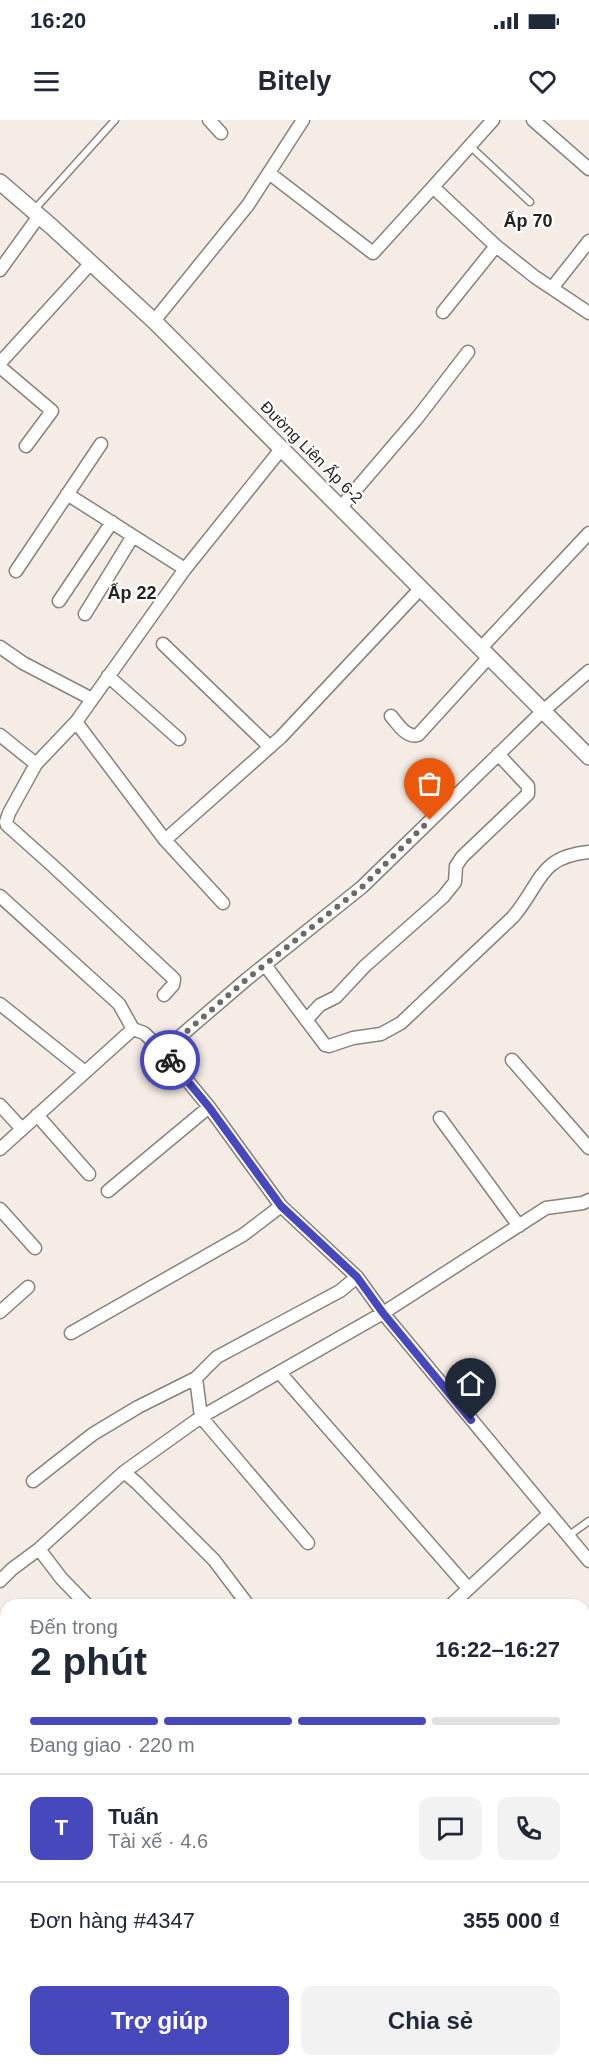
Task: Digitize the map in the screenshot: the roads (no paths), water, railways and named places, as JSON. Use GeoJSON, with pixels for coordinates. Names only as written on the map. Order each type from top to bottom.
{"type":"FeatureCollection","features":[{"type":"Feature","properties":{"kind":"street"},"geometry":{"type":"LineString","coordinates":[[209,120],[221,133]]}},
{"type":"Feature","properties":{"kind":"street"},"geometry":{"type":"LineString","coordinates":[[154,321],[248,205],[303,120]]}},
{"type":"Feature","properties":{"kind":"street"},"geometry":{"type":"LineString","coordinates":[[269,173],[373,253],[493,120]]}},
{"type":"Feature","properties":{"kind":"street"},"geometry":{"type":"LineString","coordinates":[[533,120],[589,169]]}},
{"type":"Feature","properties":{"kind":"street","name":"Đường Liên Ấp 6-2"},"geometry":{"type":"LineString","coordinates":[[0,182],[154,321],[588,755]]}},
{"type":"Feature","properties":{"kind":"street"},"geometry":{"type":"LineString","coordinates":[[433,187],[496,246],[589,313]]}},
{"type":"Feature","properties":{"kind":"street"},"geometry":{"type":"LineString","coordinates":[[0,270],[36,213]]}},
{"type":"Feature","properties":{"kind":"street"},"geometry":{"type":"LineString","coordinates":[[552,288],[589,241]]}},
{"type":"Feature","properties":{"kind":"street"},"geometry":{"type":"LineString","coordinates":[[443,312],[496,246]]}},
{"type":"Feature","properties":{"kind":"street"},"geometry":{"type":"LineString","coordinates":[[26,446],[52,411],[0,365],[91,263]]}},
{"type":"Feature","properties":{"kind":"street"},"geometry":{"type":"LineString","coordinates":[[341,507],[418,417],[468,352]]}},
{"type":"Feature","properties":{"kind":"street"},"geometry":{"type":"LineString","coordinates":[[16,571],[101,444]]}},
{"type":"Feature","properties":{"kind":"street"},"geometry":{"type":"LineString","coordinates":[[164,995],[173,985],[174,979],[7,825],[9,813],[36,764],[76,722],[185,569],[282,448]]}},
{"type":"Feature","properties":{"kind":"street"},"geometry":{"type":"LineString","coordinates":[[67,494],[185,569]]}},
{"type":"Feature","properties":{"kind":"street"},"geometry":{"type":"LineString","coordinates":[[59,601],[112,522]]}},
{"type":"Feature","properties":{"kind":"street"},"geometry":{"type":"LineString","coordinates":[[391,716],[407,734],[418,735],[485,653],[589,533]]}},
{"type":"Feature","properties":{"kind":"street"},"geometry":{"type":"LineString","coordinates":[[85,614],[133,536]]}},
{"type":"Feature","properties":{"kind":"street"},"geometry":{"type":"LineString","coordinates":[[165,840],[270,747],[421,588]]}},
{"type":"Feature","properties":{"kind":"street"},"geometry":{"type":"LineString","coordinates":[[163,644],[270,747]]}},
{"type":"Feature","properties":{"kind":"street"},"geometry":{"type":"LineString","coordinates":[[0,647],[23,663],[92,699]]}},
{"type":"Feature","properties":{"kind":"street"},"geometry":{"type":"LineString","coordinates":[[163,1052],[265,965],[362,887],[543,711],[589,671]]}},
{"type":"Feature","properties":{"kind":"street"},"geometry":{"type":"LineString","coordinates":[[108,676],[179,739]]}},
{"type":"Feature","properties":{"kind":"street"},"geometry":{"type":"LineString","coordinates":[[76,722],[165,840],[223,903]]}},
{"type":"Feature","properties":{"kind":"street"},"geometry":{"type":"LineString","coordinates":[[0,735],[36,764]]}},
{"type":"Feature","properties":{"kind":"street"},"geometry":{"type":"LineString","coordinates":[[306,1020],[320,1005],[336,997],[365,966],[443,897],[455,882],[456,865],[462,857],[528,794],[528,786],[498,754]]}},
{"type":"Feature","properties":{"kind":"street"},"geometry":{"type":"LineString","coordinates":[[265,965],[321,1041],[328,1046],[353,1038],[387,1032],[401,1023],[513,917],[549,864],[566,855],[589,852]]}},
{"type":"Feature","properties":{"kind":"street"},"geometry":{"type":"LineString","coordinates":[[0,896],[119,1004],[133,1029],[144,1033],[163,1052],[209,1107],[281,1206],[357,1277],[383,1313],[589,1561]]}},
{"type":"Feature","properties":{"kind":"street"},"geometry":{"type":"LineString","coordinates":[[0,1004],[85,1072]]}},
{"type":"Feature","properties":{"kind":"street"},"geometry":{"type":"LineString","coordinates":[[0,1149],[133,1029]]}},
{"type":"Feature","properties":{"kind":"street"},"geometry":{"type":"LineString","coordinates":[[512,1060],[589,1148]]}},
{"type":"Feature","properties":{"kind":"street"},"geometry":{"type":"LineString","coordinates":[[0,1105],[22,1129]]}},
{"type":"Feature","properties":{"kind":"street"},"geometry":{"type":"LineString","coordinates":[[108,1191],[209,1107]]}},
{"type":"Feature","properties":{"kind":"street"},"geometry":{"type":"LineString","coordinates":[[37,1115],[90,1174]]}},
{"type":"Feature","properties":{"kind":"street"},"geometry":{"type":"LineString","coordinates":[[440,1118],[519,1226]]}},
{"type":"Feature","properties":{"kind":"street"},"geometry":{"type":"LineString","coordinates":[[0,1581],[124,1472],[201,1417],[383,1313],[546,1208],[583,1203],[589,1200]]}},
{"type":"Feature","properties":{"kind":"street"},"geometry":{"type":"LineString","coordinates":[[71,1333],[243,1235],[281,1206]]}},
{"type":"Feature","properties":{"kind":"street"},"geometry":{"type":"LineString","coordinates":[[0,1209],[35,1248]]}},
{"type":"Feature","properties":{"kind":"street"},"geometry":{"type":"LineString","coordinates":[[33,1481],[93,1434],[138,1407],[196,1378],[217,1357],[340,1291],[357,1277]]}},
{"type":"Feature","properties":{"kind":"street"},"geometry":{"type":"LineString","coordinates":[[0,1312],[28,1287]]}},
{"type":"Feature","properties":{"kind":"street"},"geometry":{"type":"LineString","coordinates":[[280,1373],[468,1588]]}},
{"type":"Feature","properties":{"kind":"street"},"geometry":{"type":"LineString","coordinates":[[196,1378],[201,1417],[308,1543]]}},
{"type":"Feature","properties":{"kind":"street"},"geometry":{"type":"LineString","coordinates":[[124,1472],[214,1560],[243,1599]]}},
{"type":"Feature","properties":{"kind":"street"},"geometry":{"type":"LineString","coordinates":[[457,1599],[549,1514]]}},
{"type":"Feature","properties":{"kind":"street"},"geometry":{"type":"LineString","coordinates":[[39,1549],[61,1578],[81,1599]]}},
{"type":"Feature","properties":{"kind":"lane"},"geometry":{"type":"LineString","coordinates":[[36,213],[115,120]]}},
{"type":"Feature","properties":{"kind":"lane"},"geometry":{"type":"LineString","coordinates":[[469,146],[530,202]]}},
{"type":"Feature","properties":{"kind":"lane"},"geometry":{"type":"LineString","coordinates":[[568,1536],[589,1521]]}},
{"type":"Feature","properties":{"kind":"district","name":"Ấp 70"},"geometry":{"type":"Point","coordinates":[528,221]}},
{"type":"Feature","properties":{"kind":"district","name":"Ấp 22"},"geometry":{"type":"Point","coordinates":[132,593]}}]}
